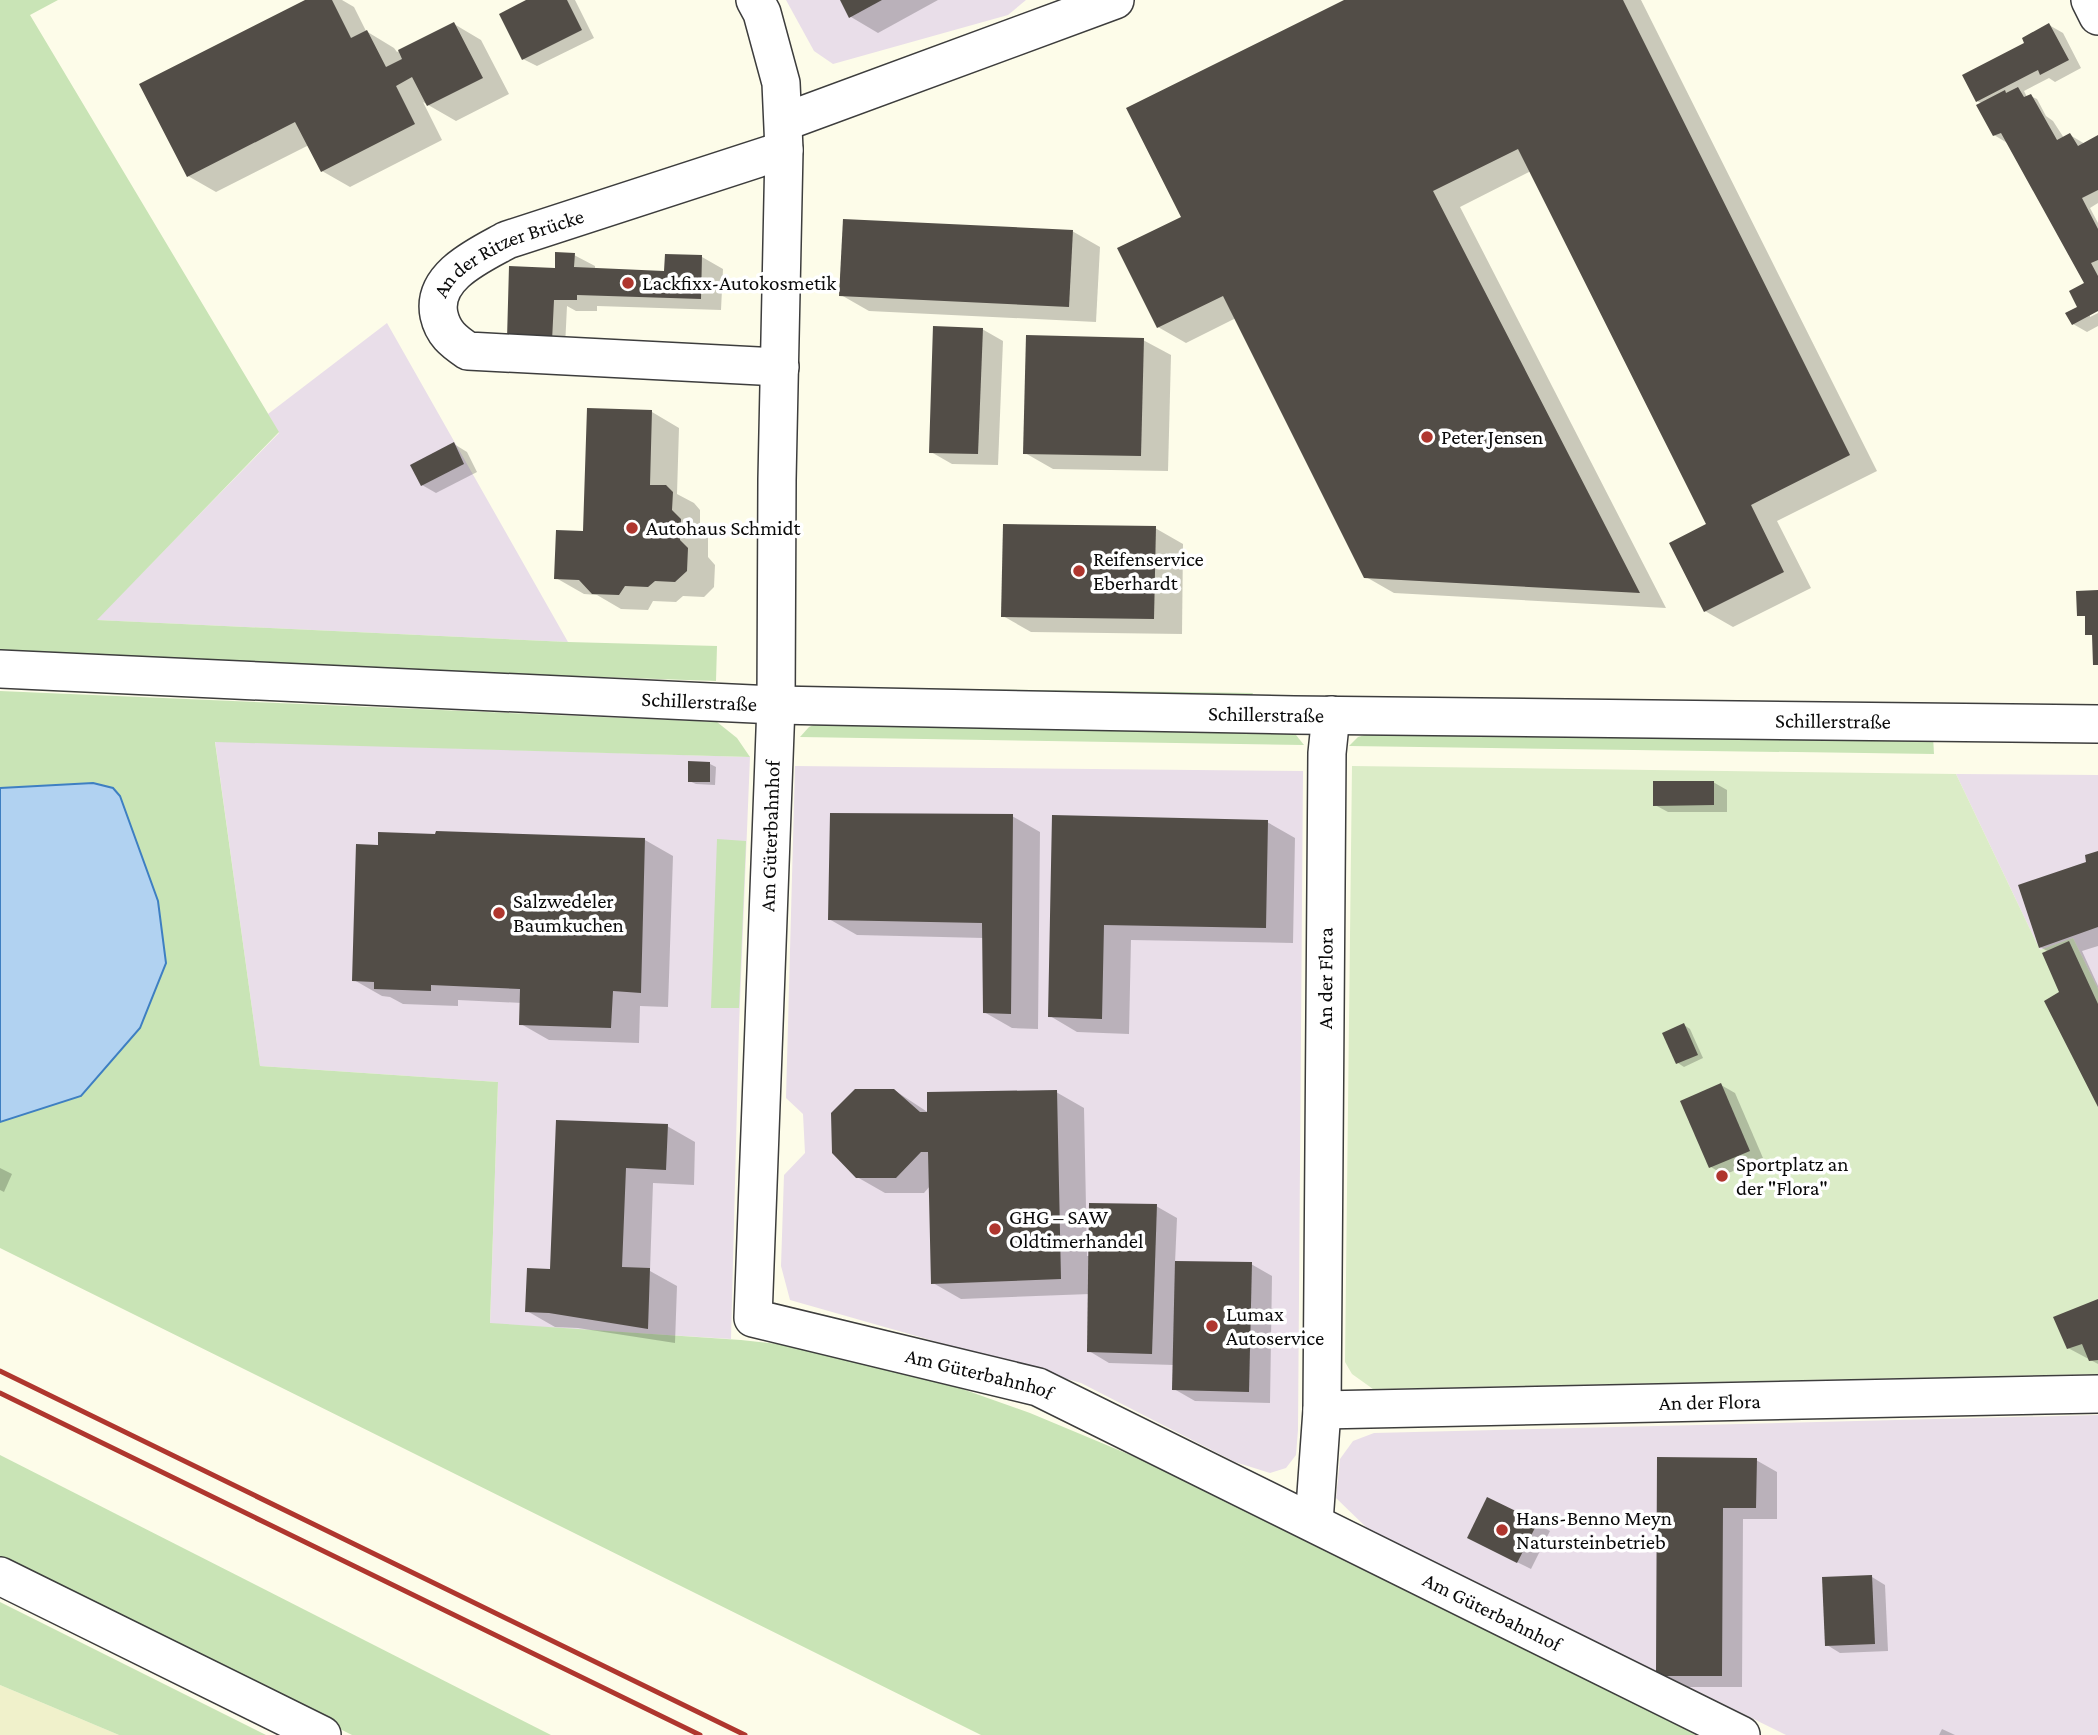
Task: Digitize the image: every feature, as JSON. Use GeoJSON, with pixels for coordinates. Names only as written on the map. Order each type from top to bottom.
{"type":"FeatureCollection","features":[{"type":"Feature","properties":{"kind":"street"},"geometry":{"type":"LineString","coordinates":[[755,0],[762,13],[781,83],[784,136],[776,705]]}},
{"type":"Feature","properties":{"kind":"street","name":"An der Ritzer Brücke"},"geometry":{"type":"LineString","coordinates":[[780,367],[468,351],[452,341],[442,326],[438,307],[442,288],[466,263],[507,240],[784,136],[1115,0]]}},
{"type":"Feature","properties":{"kind":"street"},"geometry":{"type":"LineString","coordinates":[[2090,0],[2098,16]]}},
{"type":"Feature","properties":{"kind":"street","name":"Schillerstraße"},"geometry":{"type":"LineString","coordinates":[[0,669],[776,705],[2098,724]]}},
{"type":"Feature","properties":{"kind":"street","name":"Am Güterbahnhof"},"geometry":{"type":"LineString","coordinates":[[776,705],[753,1318],[1038,1387],[1741,1735]]}},
{"type":"Feature","properties":{"kind":"street","name":"An der Flora"},"geometry":{"type":"LineString","coordinates":[[1314,1522],[1322,1410],[1327,753],[1331,715]]}},
{"type":"Feature","properties":{"kind":"street","name":"An der Flora"},"geometry":{"type":"LineString","coordinates":[[1322,1410],[2098,1394]]}},
{"type":"Feature","properties":{"kind":"street"},"geometry":{"type":"LineString","coordinates":[[0,1576],[322,1735]]}},
{"type":"Feature","properties":{"kind":"shaded area"},"geometry":{"type":"Polygon","coordinates":[[[786,0],[1026,0],[1008,15],[833,64],[814,51],[786,0]]]}},
{"type":"Feature","properties":{"kind":"shaded area"},"geometry":{"type":"Polygon","coordinates":[[[387,323],[568,642],[96,620],[279,433],[268,414],[387,323]]]}},
{"type":"Feature","properties":{"kind":"shaded area"},"geometry":{"type":"Polygon","coordinates":[[[215,741],[750,757],[739,1026],[731,1339],[490,1324],[498,1082],[260,1066],[215,741]]]}},
{"type":"Feature","properties":{"kind":"shaded area"},"geometry":{"type":"Polygon","coordinates":[[[795,766],[1303,771],[1298,1430],[1296,1455],[1286,1468],[1270,1473],[1235,1462],[1081,1383],[790,1300],[781,1266],[784,1175],[805,1153],[803,1114],[786,1098],[795,766]]]}},
{"type":"Feature","properties":{"kind":"shaded area"},"geometry":{"type":"Polygon","coordinates":[[[1956,774],[2098,775],[2098,989],[2073,938],[2040,950],[1956,774]]]}},
{"type":"Feature","properties":{"kind":"shaded area"},"geometry":{"type":"Polygon","coordinates":[[[2098,1415],[2098,1735],[1786,1735],[1368,1529],[1336,1498],[1340,1459],[1353,1441],[1374,1433],[2098,1415]]]}},
{"type":"Feature","properties":{"kind":"green space"},"geometry":{"type":"Polygon","coordinates":[[[0,0],[58,0],[30,15],[279,432],[97,620],[568,642],[717,646],[716,681],[137,661],[0,653],[0,0]]]}},
{"type":"Feature","properties":{"kind":"green space"},"geometry":{"type":"Polygon","coordinates":[[[811,687],[1253,693],[1250,699],[824,691],[811,687]]]}},
{"type":"Feature","properties":{"kind":"green space"},"geometry":{"type":"Polygon","coordinates":[[[0,691],[717,722],[737,738],[750,757],[215,742],[260,1066],[498,1082],[490,1323],[806,1347],[903,1368],[1030,1413],[1300,1526],[1715,1735],[981,1735],[0,1248],[0,1122],[81,1096],[166,963],[158,901],[120,796],[113,788],[93,783],[0,788],[0,691]]]}},
{"type":"Feature","properties":{"kind":"green space"},"geometry":{"type":"Polygon","coordinates":[[[824,720],[1278,728],[1296,735],[1304,745],[800,737],[809,727],[824,720]]]}},
{"type":"Feature","properties":{"kind":"green space"},"geometry":{"type":"Polygon","coordinates":[[[1382,730],[1933,736],[1934,754],[1349,746],[1358,737],[1382,730]]]}},
{"type":"Feature","properties":{"kind":"green space","name":"Sportplatz an der \"Flora\""},"geometry":{"type":"Polygon","coordinates":[[[1352,766],[1956,774],[2040,950],[2073,938],[2098,989],[2098,1374],[1373,1389],[1352,1374],[1345,1362],[1352,766]]]}},
{"type":"Feature","properties":{"kind":"green space"},"geometry":{"type":"Polygon","coordinates":[[[717,839],[746,841],[739,1008],[711,1008],[717,839]]]}},
{"type":"Feature","properties":{"kind":"green space"},"geometry":{"type":"Polygon","coordinates":[[[0,1455],[551,1735],[352,1735],[0,1558],[0,1455]]]}},
{"type":"Feature","properties":{"kind":"green space"},"geometry":{"type":"Polygon","coordinates":[[[0,1602],[266,1735],[119,1735],[0,1685],[0,1602]]]}},
{"type":"Feature","properties":{"kind":"green space"},"geometry":{"type":"Polygon","coordinates":[[[0,1685],[119,1735],[0,1735],[0,1685]]]}},
{"type":"Feature","properties":{"kind":"water"},"geometry":{"type":"Polygon","coordinates":[[[93,783],[113,788],[120,796],[158,901],[166,963],[140,1028],[81,1096],[0,1122],[0,788],[93,783]]]}},
{"type":"Feature","properties":{"kind":"building"},"geometry":{"type":"Polygon","coordinates":[[[305,0],[332,0],[351,38],[367,30],[386,67],[402,59],[398,50],[454,22],[483,78],[427,106],[412,77],[396,86],[415,124],[321,172],[295,122],[187,177],[139,84],[305,0]]]}},
{"type":"Feature","properties":{"kind":"building"},"geometry":{"type":"Polygon","coordinates":[[[526,0],[567,0],[582,30],[522,60],[499,14],[526,0]]]}},
{"type":"Feature","properties":{"kind":"building"},"geometry":{"type":"Polygon","coordinates":[[[840,0],[882,0],[849,18],[840,0]]]}},
{"type":"Feature","properties":{"kind":"building"},"geometry":{"type":"Polygon","coordinates":[[[1344,0],[1623,0],[1850,455],[1751,505],[1784,572],[1704,612],[1669,543],[1706,524],[1518,149],[1433,191],[1640,593],[1364,578],[1223,296],[1157,328],[1117,248],[1181,217],[1126,108],[1344,0]]]}},
{"type":"Feature","properties":{"kind":"building"},"geometry":{"type":"Polygon","coordinates":[[[2049,23],[2069,60],[2040,75],[2038,70],[1976,102],[1962,75],[2024,43],[2022,38],[2049,23]]]}},
{"type":"Feature","properties":{"kind":"building"},"geometry":{"type":"Polygon","coordinates":[[[2018,87],[2024,97],[2031,94],[2057,140],[2070,133],[2078,146],[2098,135],[2098,190],[2082,198],[2098,229],[2098,260],[2091,263],[2098,276],[2098,311],[2072,325],[2065,313],[2077,307],[2069,291],[2084,283],[2001,133],[1993,136],[1976,105],[2005,90],[2006,93],[2018,87]]]}},
{"type":"Feature","properties":{"kind":"building"},"geometry":{"type":"Polygon","coordinates":[[[843,219],[1073,230],[1069,307],[839,296],[843,219]]]}},
{"type":"Feature","properties":{"kind":"building","name":"Lackfixx-Autokosmetik"},"geometry":{"type":"Polygon","coordinates":[[[555,252],[575,253],[574,267],[664,271],[665,254],[702,255],[701,299],[577,295],[577,300],[554,300],[552,341],[507,339],[509,266],[555,268],[555,252]]]}},
{"type":"Feature","properties":{"kind":"building"},"geometry":{"type":"Polygon","coordinates":[[[933,326],[983,328],[978,454],[929,453],[933,326]]]}},
{"type":"Feature","properties":{"kind":"building"},"geometry":{"type":"Polygon","coordinates":[[[1026,335],[1144,338],[1141,456],[1023,454],[1026,335]]]}},
{"type":"Feature","properties":{"kind":"building"},"geometry":{"type":"Polygon","coordinates":[[[587,408],[652,410],[650,485],[666,485],[673,492],[672,510],[681,519],[680,540],[688,548],[687,571],[675,582],[655,581],[648,587],[625,586],[619,595],[592,594],[579,580],[554,579],[556,530],[583,531],[587,408]]]}},
{"type":"Feature","properties":{"kind":"building"},"geometry":{"type":"Polygon","coordinates":[[[454,442],[464,464],[421,486],[410,465],[454,442]]]}},
{"type":"Feature","properties":{"kind":"building","name":"Reifenservice Eberhardt"},"geometry":{"type":"Polygon","coordinates":[[[1003,524],[1156,526],[1154,619],[1001,617],[1003,524]]]}},
{"type":"Feature","properties":{"kind":"building"},"geometry":{"type":"Polygon","coordinates":[[[2098,590],[2098,665],[2093,665],[2092,635],[2085,635],[2085,616],[2077,616],[2076,591],[2098,590]]]}},
{"type":"Feature","properties":{"kind":"building"},"geometry":{"type":"Polygon","coordinates":[[[688,761],[710,762],[710,782],[688,782],[688,761]]]}},
{"type":"Feature","properties":{"kind":"building"},"geometry":{"type":"Polygon","coordinates":[[[1653,781],[1714,781],[1714,805],[1653,806],[1653,781]]]}},
{"type":"Feature","properties":{"kind":"building"},"geometry":{"type":"Polygon","coordinates":[[[830,813],[1013,814],[1011,1014],[983,1013],[982,923],[828,920],[830,813]]]}},
{"type":"Feature","properties":{"kind":"building"},"geometry":{"type":"Polygon","coordinates":[[[1052,815],[1268,820],[1266,928],[1104,925],[1102,1019],[1048,1017],[1052,815]]]}},
{"type":"Feature","properties":{"kind":"building","name":"Salzwedeler Baumkuchen"},"geometry":{"type":"Polygon","coordinates":[[[436,831],[645,838],[641,993],[613,991],[611,1028],[519,1025],[520,989],[431,985],[431,991],[374,989],[374,982],[352,981],[356,844],[378,845],[378,832],[435,834],[436,831]]]}},
{"type":"Feature","properties":{"kind":"building"},"geometry":{"type":"Polygon","coordinates":[[[2098,851],[2098,927],[2039,948],[2018,885],[2086,862],[2085,855],[2098,851]]]}},
{"type":"Feature","properties":{"kind":"building"},"geometry":{"type":"Polygon","coordinates":[[[2069,941],[2098,1004],[2098,1107],[2044,1001],[2059,992],[2042,953],[2069,941]]]}},
{"type":"Feature","properties":{"kind":"building"},"geometry":{"type":"Polygon","coordinates":[[[1684,1023],[1698,1055],[1676,1064],[1662,1033],[1684,1023]]]}},
{"type":"Feature","properties":{"kind":"building"},"geometry":{"type":"Polygon","coordinates":[[[1721,1083],[1750,1151],[1709,1168],[1680,1101],[1721,1083]]]}},
{"type":"Feature","properties":{"kind":"building","name":"GHG – SAW Oldtimerhandel"},"geometry":{"type":"Polygon","coordinates":[[[855,1089],[894,1089],[920,1112],[927,1112],[927,1092],[1057,1090],[1061,1279],[931,1284],[928,1152],[921,1152],[896,1178],[856,1178],[832,1153],[831,1113],[855,1089]]]}},
{"type":"Feature","properties":{"kind":"building"},"geometry":{"type":"Polygon","coordinates":[[[556,1120],[668,1124],[666,1170],[626,1168],[622,1267],[650,1268],[648,1329],[549,1313],[525,1312],[527,1268],[550,1269],[556,1120]]]}},
{"type":"Feature","properties":{"kind":"building"},"geometry":{"type":"Polygon","coordinates":[[[1089,1203],[1157,1204],[1152,1354],[1087,1352],[1089,1203]]]}},
{"type":"Feature","properties":{"kind":"building","name":"Lumax Autoservice"},"geometry":{"type":"Polygon","coordinates":[[[1175,1261],[1252,1262],[1249,1392],[1172,1390],[1175,1261]]]}},
{"type":"Feature","properties":{"kind":"building"},"geometry":{"type":"Polygon","coordinates":[[[2098,1299],[2098,1360],[2089,1361],[2082,1344],[2067,1349],[2053,1317],[2098,1299]]]}},
{"type":"Feature","properties":{"kind":"building"},"geometry":{"type":"Polygon","coordinates":[[[1657,1457],[1757,1458],[1756,1508],[1723,1508],[1722,1676],[1656,1676],[1657,1457]]]}},
{"type":"Feature","properties":{"kind":"building","name":"Hans-Benno Meyn Natursteinbetrieb"},"geometry":{"type":"Polygon","coordinates":[[[1487,1497],[1538,1522],[1517,1563],[1467,1538],[1487,1497]]]}},
{"type":"Feature","properties":{"kind":"building"},"geometry":{"type":"Polygon","coordinates":[[[1872,1575],[1875,1644],[1825,1646],[1822,1577],[1872,1575]]]}},
{"type":"Feature","properties":{"kind":"railway"},"geometry":{"type":"LineString","coordinates":[[0,1371],[745,1735]]}},
{"type":"Feature","properties":{"kind":"railway"},"geometry":{"type":"LineString","coordinates":[[0,1393],[700,1735]]}},
{"type":"Feature","properties":{"kind":"place","name":"Lackfixx-Autokosmetik"},"geometry":{"type":"Point","coordinates":[628,283]}},
{"type":"Feature","properties":{"kind":"place","name":"Peter Jensen"},"geometry":{"type":"Point","coordinates":[1427,437]}},
{"type":"Feature","properties":{"kind":"place","name":"Autohaus Schmidt"},"geometry":{"type":"Point","coordinates":[632,528]}},
{"type":"Feature","properties":{"kind":"place","name":"Reifenservice Eberhardt"},"geometry":{"type":"Point","coordinates":[1079,571]}},
{"type":"Feature","properties":{"kind":"place","name":"Salzwedeler Baumkuchen"},"geometry":{"type":"Point","coordinates":[499,913]}},
{"type":"Feature","properties":{"kind":"place","name":"Sportplatz an der \"Flora\""},"geometry":{"type":"Point","coordinates":[1722,1176]}},
{"type":"Feature","properties":{"kind":"place","name":"GHG – SAW Oldtimerhandel"},"geometry":{"type":"Point","coordinates":[995,1229]}},
{"type":"Feature","properties":{"kind":"place","name":"Lumax Autoservice"},"geometry":{"type":"Point","coordinates":[1212,1326]}},
{"type":"Feature","properties":{"kind":"place","name":"Hans-Benno Meyn Natursteinbetrieb"},"geometry":{"type":"Point","coordinates":[1502,1530]}}]}
